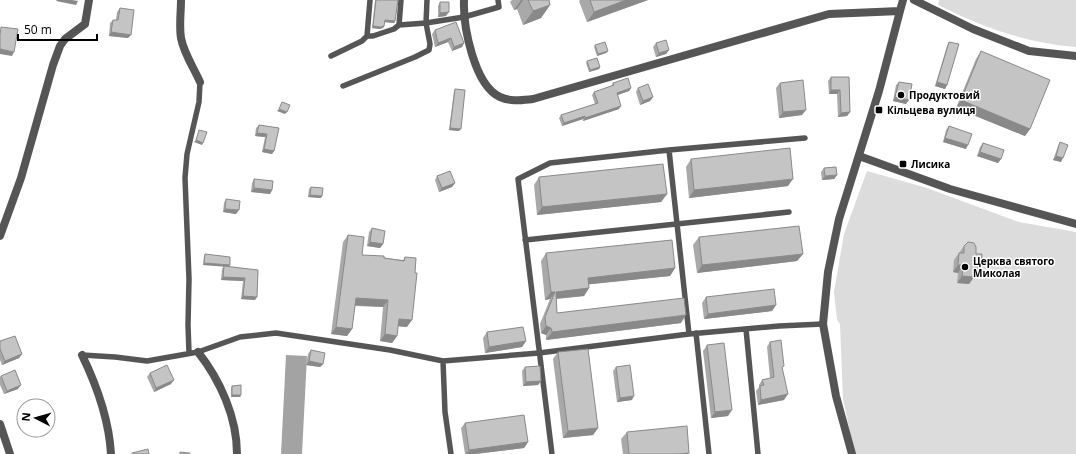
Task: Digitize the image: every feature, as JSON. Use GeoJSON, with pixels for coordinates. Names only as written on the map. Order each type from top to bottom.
{"type":"FeatureCollection","features":[{"type":"Feature","properties":{"kind":"street"},"geometry":{"type":"LineString","coordinates":[[0,236],[21,178],[53,65],[60,46],[74,31],[85,24],[89,0]]}},
{"type":"Feature","properties":{"kind":"street"},"geometry":{"type":"LineString","coordinates":[[181,0],[181,38],[187,56],[195,69],[200,82]]}},
{"type":"Feature","properties":{"kind":"street"},"geometry":{"type":"LineString","coordinates":[[464,0],[464,17],[471,51],[486,85],[492,92],[500,97],[520,101],[533,99],[829,14],[900,11]]}},
{"type":"Feature","properties":{"kind":"street"},"geometry":{"type":"LineString","coordinates":[[852,454],[836,396],[823,324],[828,272],[838,219],[879,91],[903,0]]}},
{"type":"Feature","properties":{"kind":"street"},"geometry":{"type":"LineString","coordinates":[[914,0],[973,30],[1029,51],[1076,56]]}},
{"type":"Feature","properties":{"kind":"street"},"geometry":{"type":"LineString","coordinates":[[859,156],[950,189],[1076,224]]}},
{"type":"Feature","properties":{"kind":"street"},"geometry":{"type":"LineString","coordinates":[[198,352],[210,367],[224,397],[233,423],[237,454]]}},
{"type":"Feature","properties":{"kind":"street"},"geometry":{"type":"LineString","coordinates":[[82,355],[102,405],[107,423],[111,454]]}},
{"type":"Feature","properties":{"kind":"street"},"geometry":{"type":"LineString","coordinates":[[0,424],[10,454]]}},
{"type":"Feature","properties":{"kind":"lane"},"geometry":{"type":"LineString","coordinates":[[331,56],[362,41],[367,36],[370,0]]}},
{"type":"Feature","properties":{"kind":"lane"},"geometry":{"type":"LineString","coordinates":[[399,25],[401,0]]}},
{"type":"Feature","properties":{"kind":"lane"},"geometry":{"type":"LineString","coordinates":[[343,86],[416,57],[429,50],[430,44],[426,23],[427,0]]}},
{"type":"Feature","properties":{"kind":"lane"},"geometry":{"type":"LineString","coordinates":[[367,36],[373,36],[394,29],[399,25],[426,23],[464,17],[499,7],[498,0]]}},
{"type":"Feature","properties":{"kind":"lane"},"geometry":{"type":"LineString","coordinates":[[189,353],[189,279],[185,178],[187,154],[199,102],[200,82]]}},
{"type":"Feature","properties":{"kind":"lane"},"geometry":{"type":"LineString","coordinates":[[552,454],[518,179],[550,163],[669,150],[805,138]]}},
{"type":"Feature","properties":{"kind":"lane"},"geometry":{"type":"LineString","coordinates":[[669,150],[689,334]]}},
{"type":"Feature","properties":{"kind":"lane"},"geometry":{"type":"LineString","coordinates":[[525,240],[789,212]]}},
{"type":"Feature","properties":{"kind":"lane"},"geometry":{"type":"LineString","coordinates":[[82,355],[147,361],[198,352],[240,337],[276,333],[390,350],[444,361],[539,353],[696,333],[823,324]]}},
{"type":"Feature","properties":{"kind":"lane"},"geometry":{"type":"LineString","coordinates":[[746,329],[758,454]]}},
{"type":"Feature","properties":{"kind":"lane"},"geometry":{"type":"LineString","coordinates":[[696,333],[709,454]]}},
{"type":"Feature","properties":{"kind":"lane"},"geometry":{"type":"LineString","coordinates":[[444,361],[445,412],[451,454]]}},
{"type":"Feature","properties":{"kind":"shaded area"},"geometry":{"type":"Polygon","coordinates":[[[939,0],[1076,0],[1076,47],[1040,42],[1005,33],[938,5],[939,0]]]}},
{"type":"Feature","properties":{"kind":"shaded area"},"geometry":{"type":"Polygon","coordinates":[[[867,171],[927,188],[1019,222],[1076,232],[1076,454],[856,454],[843,399],[840,324],[837,320],[834,292],[844,234],[867,171]]]}},
{"type":"Feature","properties":{"kind":"shaded area"},"geometry":{"type":"Polygon","coordinates":[[[286,355],[307,356],[302,454],[281,454],[286,355]]]}},
{"type":"Feature","properties":{"kind":"building"},"geometry":{"type":"Polygon","coordinates":[[[376,0],[398,0],[395,21],[385,20],[384,26],[373,26],[376,0]]]}},
{"type":"Feature","properties":{"kind":"building"},"geometry":{"type":"Polygon","coordinates":[[[528,0],[549,0],[550,5],[533,11],[528,0]]]}},
{"type":"Feature","properties":{"kind":"building"},"geometry":{"type":"Polygon","coordinates":[[[590,0],[626,0],[594,12],[590,0]]]}},
{"type":"Feature","properties":{"kind":"building"},"geometry":{"type":"Polygon","coordinates":[[[440,2],[449,2],[449,12],[440,13],[440,2]]]}},
{"type":"Feature","properties":{"kind":"building"},"geometry":{"type":"Polygon","coordinates":[[[120,8],[134,10],[131,35],[111,32],[113,20],[118,20],[120,8]]]}},
{"type":"Feature","properties":{"kind":"building"},"geometry":{"type":"Polygon","coordinates":[[[456,22],[464,43],[454,47],[451,38],[438,43],[435,30],[456,22]]]}},
{"type":"Feature","properties":{"kind":"building"},"geometry":{"type":"Polygon","coordinates":[[[1,27],[18,29],[14,52],[0,49],[1,27]]]}},
{"type":"Feature","properties":{"kind":"building"},"geometry":{"type":"Polygon","coordinates":[[[666,40],[669,50],[659,53],[656,43],[666,40]]]}},
{"type":"Feature","properties":{"kind":"building"},"geometry":{"type":"Polygon","coordinates":[[[605,42],[608,51],[598,54],[595,45],[605,42]]]}},
{"type":"Feature","properties":{"kind":"building"},"geometry":{"type":"Polygon","coordinates":[[[949,42],[959,44],[947,85],[937,82],[949,42]]]}},
{"type":"Feature","properties":{"kind":"building"},"geometry":{"type":"Polygon","coordinates":[[[981,51],[1050,80],[1030,129],[961,100],[981,51]]]}},
{"type":"Feature","properties":{"kind":"building"},"geometry":{"type":"Polygon","coordinates":[[[597,58],[600,67],[590,70],[587,61],[597,58]]]}},
{"type":"Feature","properties":{"kind":"building"},"geometry":{"type":"Polygon","coordinates":[[[831,77],[849,77],[850,112],[841,113],[840,90],[831,90],[831,77]]]}},
{"type":"Feature","properties":{"kind":"building"},"geometry":{"type":"Polygon","coordinates":[[[628,78],[631,88],[617,93],[621,106],[585,118],[585,116],[564,123],[561,115],[598,103],[594,92],[628,78]]]}},
{"type":"Feature","properties":{"kind":"building"},"geometry":{"type":"Polygon","coordinates":[[[803,80],[806,110],[783,112],[780,83],[803,80]]]}},
{"type":"Feature","properties":{"kind":"building","name":"Продуктовий"},"geometry":{"type":"Polygon","coordinates":[[[899,82],[912,84],[909,100],[895,97],[899,82]]]}},
{"type":"Feature","properties":{"kind":"building"},"geometry":{"type":"Polygon","coordinates":[[[648,84],[653,97],[643,101],[638,88],[648,84]]]}},
{"type":"Feature","properties":{"kind":"building"},"geometry":{"type":"Polygon","coordinates":[[[455,89],[465,90],[461,129],[450,128],[455,89]]]}},
{"type":"Feature","properties":{"kind":"building"},"geometry":{"type":"Polygon","coordinates":[[[282,102],[290,105],[287,112],[279,109],[282,102]]]}},
{"type":"Feature","properties":{"kind":"building"},"geometry":{"type":"Polygon","coordinates":[[[259,125],[279,128],[274,151],[264,149],[267,134],[257,133],[259,125]]]}},
{"type":"Feature","properties":{"kind":"building"},"geometry":{"type":"Polygon","coordinates":[[[949,126],[972,134],[968,145],[945,138],[949,126]]]}},
{"type":"Feature","properties":{"kind":"building"},"geometry":{"type":"Polygon","coordinates":[[[199,130],[207,132],[203,143],[196,140],[199,130]]]}},
{"type":"Feature","properties":{"kind":"building"},"geometry":{"type":"Polygon","coordinates":[[[1060,142],[1068,145],[1063,158],[1056,156],[1060,142]]]}},
{"type":"Feature","properties":{"kind":"building"},"geometry":{"type":"Polygon","coordinates":[[[983,143],[1004,150],[1001,159],[980,152],[983,143]]]}},
{"type":"Feature","properties":{"kind":"building"},"geometry":{"type":"Polygon","coordinates":[[[790,148],[793,179],[694,190],[691,159],[790,148]]]}},
{"type":"Feature","properties":{"kind":"building"},"geometry":{"type":"Polygon","coordinates":[[[663,164],[667,194],[542,207],[539,177],[663,164]]]}},
{"type":"Feature","properties":{"kind":"building"},"geometry":{"type":"Polygon","coordinates":[[[836,167],[837,175],[825,176],[824,168],[836,167]]]}},
{"type":"Feature","properties":{"kind":"building"},"geometry":{"type":"Polygon","coordinates":[[[450,171],[455,183],[442,188],[437,176],[450,171]]]}},
{"type":"Feature","properties":{"kind":"building"},"geometry":{"type":"Polygon","coordinates":[[[254,179],[273,181],[272,190],[254,188],[254,179]]]}},
{"type":"Feature","properties":{"kind":"building"},"geometry":{"type":"Polygon","coordinates":[[[311,187],[323,188],[322,196],[310,195],[311,187]]]}},
{"type":"Feature","properties":{"kind":"building"},"geometry":{"type":"Polygon","coordinates":[[[226,199],[240,201],[239,210],[225,209],[226,199]]]}},
{"type":"Feature","properties":{"kind":"building"},"geometry":{"type":"Polygon","coordinates":[[[799,226],[803,254],[702,265],[699,237],[799,226]]]}},
{"type":"Feature","properties":{"kind":"building"},"geometry":{"type":"Polygon","coordinates":[[[372,228],[385,231],[383,244],[370,242],[372,228]]]}},
{"type":"Feature","properties":{"kind":"building"},"geometry":{"type":"Polygon","coordinates":[[[348,235],[364,237],[362,255],[384,256],[384,258],[404,261],[405,257],[416,258],[415,273],[417,273],[412,320],[399,319],[397,336],[385,334],[388,300],[356,298],[352,329],[336,327],[348,235]]]}},
{"type":"Feature","properties":{"kind":"building"},"geometry":{"type":"Polygon","coordinates":[[[672,240],[675,268],[588,278],[589,288],[556,292],[557,313],[684,298],[686,315],[552,332],[551,328],[546,326],[545,317],[555,292],[551,292],[546,253],[672,240]]]}},
{"type":"Feature","properties":{"kind":"building"},"geometry":{"type":"Polygon","coordinates":[[[968,242],[974,243],[976,247],[976,254],[982,254],[981,267],[975,267],[974,277],[962,276],[963,265],[958,265],[959,253],[964,253],[964,246],[968,242]]]}},
{"type":"Feature","properties":{"kind":"building"},"geometry":{"type":"Polygon","coordinates":[[[205,254],[230,257],[230,265],[204,263],[205,254]]]}},
{"type":"Feature","properties":{"kind":"building"},"geometry":{"type":"Polygon","coordinates":[[[224,266],[258,270],[257,297],[243,296],[245,278],[223,277],[224,266]]]}},
{"type":"Feature","properties":{"kind":"building"},"geometry":{"type":"Polygon","coordinates":[[[774,289],[776,305],[708,314],[706,297],[774,289]]]}},
{"type":"Feature","properties":{"kind":"building"},"geometry":{"type":"Polygon","coordinates":[[[523,327],[526,341],[489,347],[487,332],[523,327]]]}},
{"type":"Feature","properties":{"kind":"building"},"geometry":{"type":"Polygon","coordinates":[[[15,336],[22,354],[5,361],[0,349],[0,341],[15,336]]]}},
{"type":"Feature","properties":{"kind":"building"},"geometry":{"type":"Polygon","coordinates":[[[781,340],[784,366],[782,367],[788,394],[761,400],[760,386],[764,385],[762,380],[774,377],[770,342],[781,340]]]}},
{"type":"Feature","properties":{"kind":"building"},"geometry":{"type":"Polygon","coordinates":[[[724,343],[732,410],[715,412],[707,345],[724,343]]]}},
{"type":"Feature","properties":{"kind":"building"},"geometry":{"type":"Polygon","coordinates":[[[588,349],[598,428],[568,431],[558,352],[588,349]]]}},
{"type":"Feature","properties":{"kind":"building"},"geometry":{"type":"Polygon","coordinates":[[[311,350],[325,353],[323,364],[309,361],[311,350]]]}},
{"type":"Feature","properties":{"kind":"building"},"geometry":{"type":"Polygon","coordinates":[[[167,365],[174,380],[156,388],[150,373],[167,365]]]}},
{"type":"Feature","properties":{"kind":"building"},"geometry":{"type":"Polygon","coordinates":[[[630,365],[634,396],[620,398],[616,367],[630,365]]]}},
{"type":"Feature","properties":{"kind":"building"},"geometry":{"type":"Polygon","coordinates":[[[540,366],[541,381],[526,382],[525,367],[540,366]]]}},
{"type":"Feature","properties":{"kind":"building"},"geometry":{"type":"Polygon","coordinates":[[[15,370],[21,385],[7,391],[1,376],[15,370]]]}},
{"type":"Feature","properties":{"kind":"building"},"geometry":{"type":"Polygon","coordinates":[[[241,385],[241,395],[232,395],[232,386],[241,385]]]}},
{"type":"Feature","properties":{"kind":"building"},"geometry":{"type":"Polygon","coordinates":[[[524,415],[528,442],[469,450],[465,423],[524,415]]]}},
{"type":"Feature","properties":{"kind":"building"},"geometry":{"type":"Polygon","coordinates":[[[687,426],[689,453],[629,454],[627,432],[687,426]]]}},
{"type":"Feature","properties":{"kind":"building"},"geometry":{"type":"Polygon","coordinates":[[[148,449],[149,454],[132,454],[132,453],[148,449]]]}},
{"type":"Feature","properties":{"kind":"building"},"geometry":{"type":"Polygon","coordinates":[[[180,452],[190,453],[190,454],[180,454],[180,452]]]}},
{"type":"Feature","properties":{"kind":"place","name":"Продуктовий"},"geometry":{"type":"Point","coordinates":[901,95]}},
{"type":"Feature","properties":{"kind":"place","name":"Кільцева вулиця"},"geometry":{"type":"Point","coordinates":[879,110]}},
{"type":"Feature","properties":{"kind":"place","name":"Лисика"},"geometry":{"type":"Point","coordinates":[903,164]}},
{"type":"Feature","properties":{"kind":"place","name":"Церква святого Миколая"},"geometry":{"type":"Point","coordinates":[965,267]}}]}
